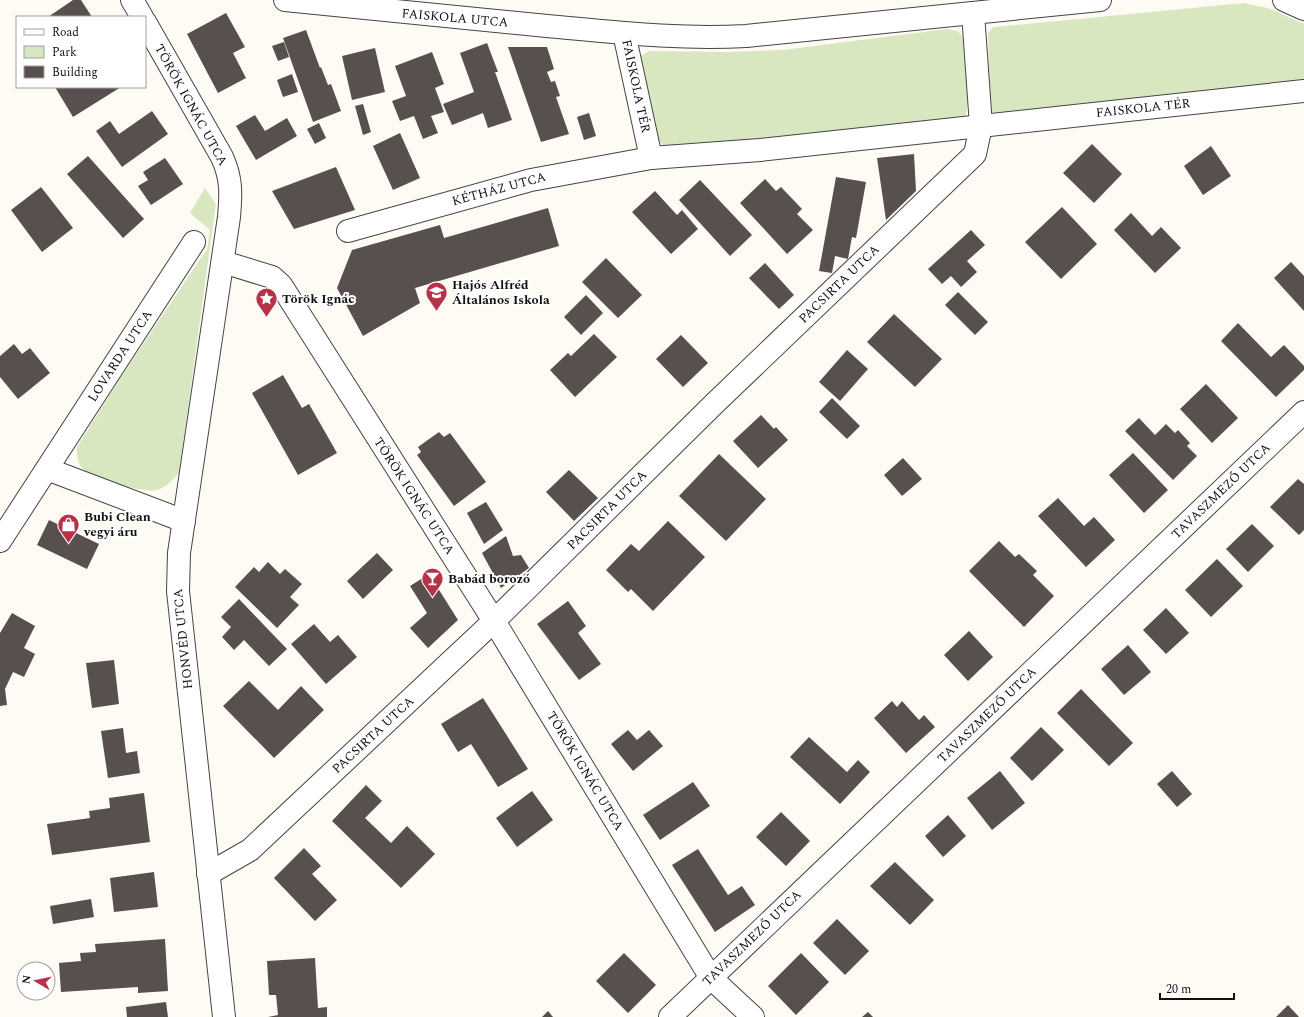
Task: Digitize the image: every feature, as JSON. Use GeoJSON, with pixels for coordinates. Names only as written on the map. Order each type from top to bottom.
{"type":"FeatureCollection","features":[{"type":"Feature","properties":{"kind":"street","name":"FAISKOLA UTCA"},"geometry":{"type":"LineString","coordinates":[[285,0],[431,16],[624,33]]}},
{"type":"Feature","properties":{"kind":"street","name":"FAISKOLA TÉR"},"geometry":{"type":"LineString","coordinates":[[1100,0],[724,37],[624,33],[651,158],[760,150],[1304,91]]}},
{"type":"Feature","properties":{"kind":"street"},"geometry":{"type":"LineString","coordinates":[[1284,0],[1304,9]]}},
{"type":"Feature","properties":{"kind":"street"},"geometry":{"type":"LineString","coordinates":[[973,13],[981,126]]}},
{"type":"Feature","properties":{"kind":"street","name":"TÖRÖK IGNÁC UTCA"},"geometry":{"type":"LineString","coordinates":[[146,18],[228,172],[231,198],[223,262],[272,277],[281,286],[494,621],[711,978],[753,1017]]}},
{"type":"Feature","properties":{"kind":"street","name":"PACSIRTA UTCA"},"geometry":{"type":"LineString","coordinates":[[208,874],[250,850],[494,621],[715,403],[975,154],[981,126]]}},
{"type":"Feature","properties":{"kind":"street","name":"KÉTHÁZ UTCA"},"geometry":{"type":"LineString","coordinates":[[348,231],[531,180],[651,158]]}},
{"type":"Feature","properties":{"kind":"street","name":"LOVARDA UTCA"},"geometry":{"type":"LineString","coordinates":[[0,541],[194,242]]}},
{"type":"Feature","properties":{"kind":"street","name":"HONVÉD UTCA"},"geometry":{"type":"LineString","coordinates":[[223,262],[179,553],[178,591],[224,1017]]}},
{"type":"Feature","properties":{"kind":"street","name":"TAVASZMEZŐ UTCA"},"geometry":{"type":"LineString","coordinates":[[670,1017],[1304,412]]}},
{"type":"Feature","properties":{"kind":"street"},"geometry":{"type":"LineString","coordinates":[[47,469],[184,521]]}},
{"type":"Feature","properties":{"kind":"green space"},"geometry":{"type":"Polygon","coordinates":[[[1244,3],[1271,9],[1304,24],[1304,82],[1177,93],[1003,117],[995,115],[990,109],[988,34],[994,27],[1244,3]]]}},
{"type":"Feature","properties":{"kind":"green space"},"geometry":{"type":"Polygon","coordinates":[[[947,29],[959,32],[962,36],[965,49],[968,69],[968,104],[964,119],[671,149],[659,141],[638,64],[639,57],[649,51],[727,52],[783,50],[947,29]]]}},
{"type":"Feature","properties":{"kind":"green space"},"geometry":{"type":"Polygon","coordinates":[[[205,188],[216,204],[179,473],[166,486],[157,490],[151,491],[131,488],[97,477],[84,470],[78,459],[77,447],[121,377],[207,249],[210,230],[190,213],[205,188]]]}},
{"type":"Feature","properties":{"kind":"building"},"geometry":{"type":"Polygon","coordinates":[[[73,0],[81,0],[91,16],[49,16],[73,0]]]}},
{"type":"Feature","properties":{"kind":"building"},"geometry":{"type":"Polygon","coordinates":[[[226,13],[245,47],[233,53],[246,78],[218,93],[187,34],[226,13]]]}},
{"type":"Feature","properties":{"kind":"building"},"geometry":{"type":"Polygon","coordinates":[[[306,30],[320,68],[321,67],[328,85],[331,84],[341,111],[313,122],[283,38],[306,30]]]}},
{"type":"Feature","properties":{"kind":"building"},"geometry":{"type":"Polygon","coordinates":[[[284,42],[289,57],[278,61],[272,46],[284,42]]]}},
{"type":"Feature","properties":{"kind":"building"},"geometry":{"type":"Polygon","coordinates":[[[487,43],[498,72],[495,72],[512,120],[488,128],[483,113],[452,125],[443,104],[474,92],[460,53],[487,43]]]}},
{"type":"Feature","properties":{"kind":"building"},"geometry":{"type":"Polygon","coordinates":[[[508,47],[547,47],[554,69],[547,72],[551,82],[555,81],[560,96],[556,97],[569,134],[541,142],[508,47]]]}},
{"type":"Feature","properties":{"kind":"building"},"geometry":{"type":"Polygon","coordinates":[[[375,48],[385,92],[352,100],[342,56],[375,48]]]}},
{"type":"Feature","properties":{"kind":"building"},"geometry":{"type":"Polygon","coordinates":[[[432,52],[444,84],[435,88],[444,112],[431,116],[438,133],[423,139],[414,116],[400,121],[392,101],[406,96],[395,66],[432,52]]]}},
{"type":"Feature","properties":{"kind":"building"},"geometry":{"type":"Polygon","coordinates":[[[292,74],[298,92],[283,97],[277,80],[292,74]]]}},
{"type":"Feature","properties":{"kind":"building"},"geometry":{"type":"Polygon","coordinates":[[[56,88],[119,88],[73,117],[56,88]]]}},
{"type":"Feature","properties":{"kind":"building"},"geometry":{"type":"Polygon","coordinates":[[[363,104],[371,132],[363,135],[355,106],[363,104]]]}},
{"type":"Feature","properties":{"kind":"building"},"geometry":{"type":"Polygon","coordinates":[[[152,111],[168,134],[122,167],[96,131],[110,121],[119,134],[152,111]]]}},
{"type":"Feature","properties":{"kind":"building"},"geometry":{"type":"Polygon","coordinates":[[[589,113],[596,136],[584,140],[577,117],[589,113]]]}},
{"type":"Feature","properties":{"kind":"building"},"geometry":{"type":"Polygon","coordinates":[[[255,115],[265,131],[287,118],[297,136],[256,160],[236,126],[255,115]]]}},
{"type":"Feature","properties":{"kind":"building"},"geometry":{"type":"Polygon","coordinates":[[[319,123],[326,138],[315,144],[307,129],[319,123]]]}},
{"type":"Feature","properties":{"kind":"building"},"geometry":{"type":"Polygon","coordinates":[[[400,133],[420,178],[393,190],[373,146],[400,133]]]}},
{"type":"Feature","properties":{"kind":"building"},"geometry":{"type":"Polygon","coordinates":[[[1092,144],[1122,174],[1094,203],[1063,173],[1092,144]]]}},
{"type":"Feature","properties":{"kind":"building"},"geometry":{"type":"Polygon","coordinates":[[[1211,146],[1231,176],[1203,195],[1184,166],[1211,146]]]}},
{"type":"Feature","properties":{"kind":"building"},"geometry":{"type":"Polygon","coordinates":[[[914,154],[916,191],[886,220],[877,158],[914,154]]]}},
{"type":"Feature","properties":{"kind":"building"},"geometry":{"type":"Polygon","coordinates":[[[88,156],[144,219],[123,238],[67,174],[88,156]]]}},
{"type":"Feature","properties":{"kind":"building"},"geometry":{"type":"Polygon","coordinates":[[[165,158],[183,184],[151,205],[138,186],[148,180],[143,172],[165,158]]]}},
{"type":"Feature","properties":{"kind":"building"},"geometry":{"type":"Polygon","coordinates":[[[336,167],[355,210],[294,229],[272,191],[336,167]]]}},
{"type":"Feature","properties":{"kind":"building"},"geometry":{"type":"Polygon","coordinates":[[[836,177],[866,182],[856,238],[852,237],[848,259],[835,256],[832,273],[819,271],[836,177]]]}},
{"type":"Feature","properties":{"kind":"building"},"geometry":{"type":"Polygon","coordinates":[[[765,179],[776,191],[781,187],[802,209],[797,214],[813,230],[787,254],[740,203],[765,179]]]}},
{"type":"Feature","properties":{"kind":"building"},"geometry":{"type":"Polygon","coordinates":[[[700,180],[752,235],[730,256],[679,200],[700,180]]]}},
{"type":"Feature","properties":{"kind":"building"},"geometry":{"type":"Polygon","coordinates":[[[41,187],[73,228],[42,252],[11,210],[41,187]]]}},
{"type":"Feature","properties":{"kind":"building"},"geometry":{"type":"Polygon","coordinates":[[[655,191],[677,215],[682,210],[698,229],[671,254],[632,212],[655,191]]]}},
{"type":"Feature","properties":{"kind":"building"},"geometry":{"type":"Polygon","coordinates":[[[1062,207],[1097,244],[1061,279],[1025,242],[1062,207]]]}},
{"type":"Feature","properties":{"kind":"building"},"geometry":{"type":"Polygon","coordinates":[[[548,208],[559,246],[415,288],[420,303],[363,336],[337,288],[352,250],[440,225],[444,238],[548,208]]]}},
{"type":"Feature","properties":{"kind":"building"},"geometry":{"type":"Polygon","coordinates":[[[1131,213],[1152,236],[1161,227],[1181,248],[1155,273],[1114,230],[1131,213]]]}},
{"type":"Feature","properties":{"kind":"building"},"geometry":{"type":"Polygon","coordinates":[[[971,230],[985,245],[967,261],[977,272],[961,287],[951,276],[942,284],[928,269],[971,230]]]}},
{"type":"Feature","properties":{"kind":"building"},"geometry":{"type":"Polygon","coordinates":[[[606,258],[642,295],[618,318],[582,282],[606,258]]]}},
{"type":"Feature","properties":{"kind":"building"},"geometry":{"type":"Polygon","coordinates":[[[1291,262],[1304,276],[1304,311],[1274,278],[1291,262]]]}},
{"type":"Feature","properties":{"kind":"building"},"geometry":{"type":"Polygon","coordinates":[[[765,263],[794,295],[779,309],[749,278],[765,263]]]}},
{"type":"Feature","properties":{"kind":"building"},"geometry":{"type":"Polygon","coordinates":[[[958,292],[988,322],[975,335],[945,305],[958,292]]]}},
{"type":"Feature","properties":{"kind":"building"},"geometry":{"type":"Polygon","coordinates":[[[586,295],[603,313],[581,335],[564,317],[586,295]]]}},
{"type":"Feature","properties":{"kind":"building"},"geometry":{"type":"Polygon","coordinates":[[[894,314],[942,359],[915,387],[867,342],[894,314]]]}},
{"type":"Feature","properties":{"kind":"building"},"geometry":{"type":"Polygon","coordinates":[[[1238,323],[1271,357],[1284,345],[1304,366],[1304,370],[1276,397],[1221,341],[1238,323]]]}},
{"type":"Feature","properties":{"kind":"building"},"geometry":{"type":"Polygon","coordinates":[[[594,334],[617,357],[575,397],[550,370],[568,353],[571,356],[594,334]]]}},
{"type":"Feature","properties":{"kind":"building"},"geometry":{"type":"Polygon","coordinates":[[[681,335],[708,363],[683,387],[656,359],[681,335]]]}},
{"type":"Feature","properties":{"kind":"building"},"geometry":{"type":"Polygon","coordinates":[[[14,344],[22,354],[30,348],[50,373],[18,399],[0,377],[0,356],[14,344]]]}},
{"type":"Feature","properties":{"kind":"building"},"geometry":{"type":"Polygon","coordinates":[[[847,350],[868,369],[840,401],[819,382],[847,350]]]}},
{"type":"Feature","properties":{"kind":"building"},"geometry":{"type":"Polygon","coordinates":[[[283,375],[302,408],[309,404],[337,453],[298,475],[252,393],[283,375]]]}},
{"type":"Feature","properties":{"kind":"building"},"geometry":{"type":"Polygon","coordinates":[[[1206,384],[1238,418],[1212,443],[1180,409],[1206,384]]]}},
{"type":"Feature","properties":{"kind":"building"},"geometry":{"type":"Polygon","coordinates":[[[832,398],[860,426],[847,439],[819,412],[832,398]]]}},
{"type":"Feature","properties":{"kind":"building"},"geometry":{"type":"Polygon","coordinates":[[[761,415],[774,429],[776,427],[788,440],[758,468],[733,441],[761,415]]]}},
{"type":"Feature","properties":{"kind":"building"},"geometry":{"type":"Polygon","coordinates":[[[1139,418],[1155,435],[1166,424],[1175,433],[1178,430],[1190,443],[1187,446],[1197,456],[1173,480],[1125,431],[1139,418]]]}},
{"type":"Feature","properties":{"kind":"building"},"geometry":{"type":"Polygon","coordinates":[[[439,432],[444,437],[450,433],[486,482],[454,506],[417,455],[421,452],[418,447],[439,432]]]}},
{"type":"Feature","properties":{"kind":"building"},"geometry":{"type":"Polygon","coordinates":[[[1133,453],[1168,490],[1144,513],[1109,475],[1133,453]]]}},
{"type":"Feature","properties":{"kind":"building"},"geometry":{"type":"Polygon","coordinates":[[[719,454],[766,499],[726,541],[679,496],[719,454]]]}},
{"type":"Feature","properties":{"kind":"building"},"geometry":{"type":"Polygon","coordinates":[[[903,458],[922,479],[902,496],[884,475],[903,458]]]}},
{"type":"Feature","properties":{"kind":"building"},"geometry":{"type":"Polygon","coordinates":[[[569,470],[598,498],[574,521],[546,492],[569,470]]]}},
{"type":"Feature","properties":{"kind":"building"},"geometry":{"type":"Polygon","coordinates":[[[1298,479],[1304,484],[1304,530],[1299,535],[1270,507],[1298,479]]]}},
{"type":"Feature","properties":{"kind":"building"},"geometry":{"type":"Polygon","coordinates":[[[1058,498],[1084,526],[1094,517],[1115,540],[1086,567],[1038,516],[1058,498]]]}},
{"type":"Feature","properties":{"kind":"building"},"geometry":{"type":"Polygon","coordinates":[[[486,502],[503,530],[484,544],[467,513],[486,502]]]}},
{"type":"Feature","properties":{"kind":"building","name":"Bubi Clean vegyi áru"},"geometry":{"type":"Polygon","coordinates":[[[49,520],[99,544],[87,569],[37,545],[49,520]]]}},
{"type":"Feature","properties":{"kind":"building"},"geometry":{"type":"Polygon","coordinates":[[[668,521],[705,557],[653,611],[631,589],[628,592],[606,570],[631,544],[639,551],[668,521]]]}},
{"type":"Feature","properties":{"kind":"building"},"geometry":{"type":"Polygon","coordinates":[[[1252,524],[1274,546],[1248,572],[1226,549],[1252,524]]]}},
{"type":"Feature","properties":{"kind":"building"},"geometry":{"type":"Polygon","coordinates":[[[506,536],[513,556],[521,555],[529,568],[501,588],[482,553],[506,536]]]}},
{"type":"Feature","properties":{"kind":"building"},"geometry":{"type":"Polygon","coordinates":[[[999,541],[1015,557],[1019,554],[1037,571],[1033,575],[1054,596],[1024,627],[969,571],[999,541]]]}},
{"type":"Feature","properties":{"kind":"building"},"geometry":{"type":"Polygon","coordinates":[[[377,553],[393,570],[363,599],[347,581],[377,553]]]}},
{"type":"Feature","properties":{"kind":"building"},"geometry":{"type":"Polygon","coordinates":[[[1217,559],[1243,586],[1211,617],[1185,590],[1217,559]]]}},
{"type":"Feature","properties":{"kind":"building"},"geometry":{"type":"Polygon","coordinates":[[[268,562],[280,574],[285,569],[302,584],[290,597],[299,605],[277,628],[235,587],[254,567],[259,572],[268,562]]]}},
{"type":"Feature","properties":{"kind":"building","name":"Babád borozó"},"geometry":{"type":"Polygon","coordinates":[[[429,574],[458,620],[428,648],[410,628],[427,613],[410,586],[429,574]]]}},
{"type":"Feature","properties":{"kind":"building"},"geometry":{"type":"Polygon","coordinates":[[[239,599],[287,649],[269,666],[244,640],[234,650],[222,637],[231,627],[221,617],[239,599]]]}},
{"type":"Feature","properties":{"kind":"building"},"geometry":{"type":"Polygon","coordinates":[[[568,601],[586,626],[578,633],[601,664],[579,680],[537,624],[568,601]]]}},
{"type":"Feature","properties":{"kind":"building"},"geometry":{"type":"Polygon","coordinates":[[[1166,608],[1189,633],[1166,654],[1143,630],[1166,608]]]}},
{"type":"Feature","properties":{"kind":"building"},"geometry":{"type":"Polygon","coordinates":[[[12,613],[35,626],[24,648],[35,654],[24,677],[13,672],[5,689],[7,705],[0,706],[0,633],[12,613]]]}},
{"type":"Feature","properties":{"kind":"building"},"geometry":{"type":"Polygon","coordinates":[[[314,624],[330,642],[338,635],[357,657],[326,684],[291,644],[314,624]]]}},
{"type":"Feature","properties":{"kind":"building"},"geometry":{"type":"Polygon","coordinates":[[[969,631],[993,657],[968,681],[944,655],[969,631]]]}},
{"type":"Feature","properties":{"kind":"building"},"geometry":{"type":"Polygon","coordinates":[[[1128,645],[1151,672],[1124,695],[1101,669],[1128,645]]]}},
{"type":"Feature","properties":{"kind":"building"},"geometry":{"type":"Polygon","coordinates":[[[114,660],[119,704],[92,708],[86,663],[114,660]]]}},
{"type":"Feature","properties":{"kind":"building"},"geometry":{"type":"Polygon","coordinates":[[[249,681],[278,710],[301,686],[324,710],[274,758],[223,706],[249,681]]]}},
{"type":"Feature","properties":{"kind":"building"},"geometry":{"type":"Polygon","coordinates":[[[1081,689],[1133,743],[1109,766],[1057,713],[1081,689]]]}},
{"type":"Feature","properties":{"kind":"building"},"geometry":{"type":"Polygon","coordinates":[[[483,698],[528,769],[498,787],[471,744],[458,752],[441,724],[483,698]]]}},
{"type":"Feature","properties":{"kind":"building"},"geometry":{"type":"Polygon","coordinates":[[[892,701],[897,707],[902,701],[919,720],[924,715],[935,727],[906,753],[874,718],[892,701]]]}},
{"type":"Feature","properties":{"kind":"building"},"geometry":{"type":"Polygon","coordinates":[[[1041,727],[1064,750],[1032,781],[1010,758],[1041,727]]]}},
{"type":"Feature","properties":{"kind":"building"},"geometry":{"type":"Polygon","coordinates":[[[123,728],[126,753],[137,751],[140,773],[108,778],[101,731],[123,728]]]}},
{"type":"Feature","properties":{"kind":"building"},"geometry":{"type":"Polygon","coordinates":[[[628,730],[637,740],[649,730],[663,746],[633,771],[611,744],[628,730]]]}},
{"type":"Feature","properties":{"kind":"building"},"geometry":{"type":"Polygon","coordinates":[[[809,737],[847,772],[858,760],[870,772],[840,804],[790,757],[809,737]]]}},
{"type":"Feature","properties":{"kind":"building"},"geometry":{"type":"Polygon","coordinates":[[[1000,771],[1025,803],[992,830],[967,798],[1000,771]]]}},
{"type":"Feature","properties":{"kind":"building"},"geometry":{"type":"Polygon","coordinates":[[[1172,771],[1192,794],[1177,807],[1157,784],[1172,771]]]}},
{"type":"Feature","properties":{"kind":"building"},"geometry":{"type":"Polygon","coordinates":[[[693,782],[710,806],[660,840],[643,815],[693,782]]]}},
{"type":"Feature","properties":{"kind":"building"},"geometry":{"type":"Polygon","coordinates":[[[366,785],[382,801],[365,818],[391,843],[407,826],[435,854],[401,888],[332,821],[366,785]]]}},
{"type":"Feature","properties":{"kind":"building"},"geometry":{"type":"Polygon","coordinates":[[[532,791],[553,820],[517,847],[496,818],[532,791]]]}},
{"type":"Feature","properties":{"kind":"building"},"geometry":{"type":"Polygon","coordinates":[[[144,793],[150,842],[52,855],[47,824],[90,818],[89,811],[110,808],[109,798],[144,793]]]}},
{"type":"Feature","properties":{"kind":"building"},"geometry":{"type":"Polygon","coordinates":[[[781,812],[810,841],[786,866],[756,837],[781,812]]]}},
{"type":"Feature","properties":{"kind":"building"},"geometry":{"type":"Polygon","coordinates":[[[948,815],[966,836],[943,857],[925,836],[948,815]]]}},
{"type":"Feature","properties":{"kind":"building"},"geometry":{"type":"Polygon","coordinates":[[[304,848],[321,866],[312,874],[337,900],[315,921],[274,878],[304,848]]]}},
{"type":"Feature","properties":{"kind":"building"},"geometry":{"type":"Polygon","coordinates":[[[698,849],[728,895],[742,886],[755,905],[715,932],[672,865],[698,849]]]}},
{"type":"Feature","properties":{"kind":"building"},"geometry":{"type":"Polygon","coordinates":[[[895,862],[934,900],[910,925],[870,886],[895,862]]]}},
{"type":"Feature","properties":{"kind":"building"},"geometry":{"type":"Polygon","coordinates":[[[154,872],[158,907],[114,912],[110,878],[154,872]]]}},
{"type":"Feature","properties":{"kind":"building"},"geometry":{"type":"Polygon","coordinates":[[[91,899],[94,917],[53,924],[50,906],[91,899]]]}},
{"type":"Feature","properties":{"kind":"building"},"geometry":{"type":"Polygon","coordinates":[[[837,919],[869,951],[845,975],[813,943],[837,919]]]}},
{"type":"Feature","properties":{"kind":"building"},"geometry":{"type":"Polygon","coordinates":[[[165,939],[168,991],[138,993],[138,987],[61,992],[59,963],[81,961],[80,953],[96,952],[95,944],[165,939]]]}},
{"type":"Feature","properties":{"kind":"building"},"geometry":{"type":"Polygon","coordinates":[[[624,953],[656,985],[628,1013],[596,981],[624,953]]]}},
{"type":"Feature","properties":{"kind":"building"},"geometry":{"type":"Polygon","coordinates":[[[801,953],[829,982],[796,1015],[768,986],[801,953]]]}},
{"type":"Feature","properties":{"kind":"building"},"geometry":{"type":"Polygon","coordinates":[[[315,958],[318,1008],[327,1007],[327,1017],[268,1017],[278,1015],[276,995],[269,995],[267,961],[315,958]]]}},
{"type":"Feature","properties":{"kind":"building"},"geometry":{"type":"Polygon","coordinates":[[[166,1002],[168,1017],[127,1017],[126,1007],[166,1002]]]}},
{"type":"Feature","properties":{"kind":"building"},"geometry":{"type":"Polygon","coordinates":[[[1288,1005],[1299,1017],[1276,1017],[1288,1005]]]}},
{"type":"Feature","properties":{"kind":"building"},"geometry":{"type":"Polygon","coordinates":[[[548,1011],[553,1017],[542,1017],[548,1011]]]}},
{"type":"Feature","properties":{"kind":"building"},"geometry":{"type":"Polygon","coordinates":[[[868,1012],[873,1017],[862,1017],[868,1012]]]}},
{"type":"Feature","properties":{"kind":"place","name":"Hajós Alfréd Általános Iskola"},"geometry":{"type":"Point","coordinates":[436,312]}},
{"type":"Feature","properties":{"kind":"place","name":"Török Ignác"},"geometry":{"type":"Point","coordinates":[267,318]}},
{"type":"Feature","properties":{"kind":"place","name":"Bubi Clean vegyi áru"},"geometry":{"type":"Point","coordinates":[68,544]}},
{"type":"Feature","properties":{"kind":"place","name":"Babád borozó"},"geometry":{"type":"Point","coordinates":[432,598]}}]}
